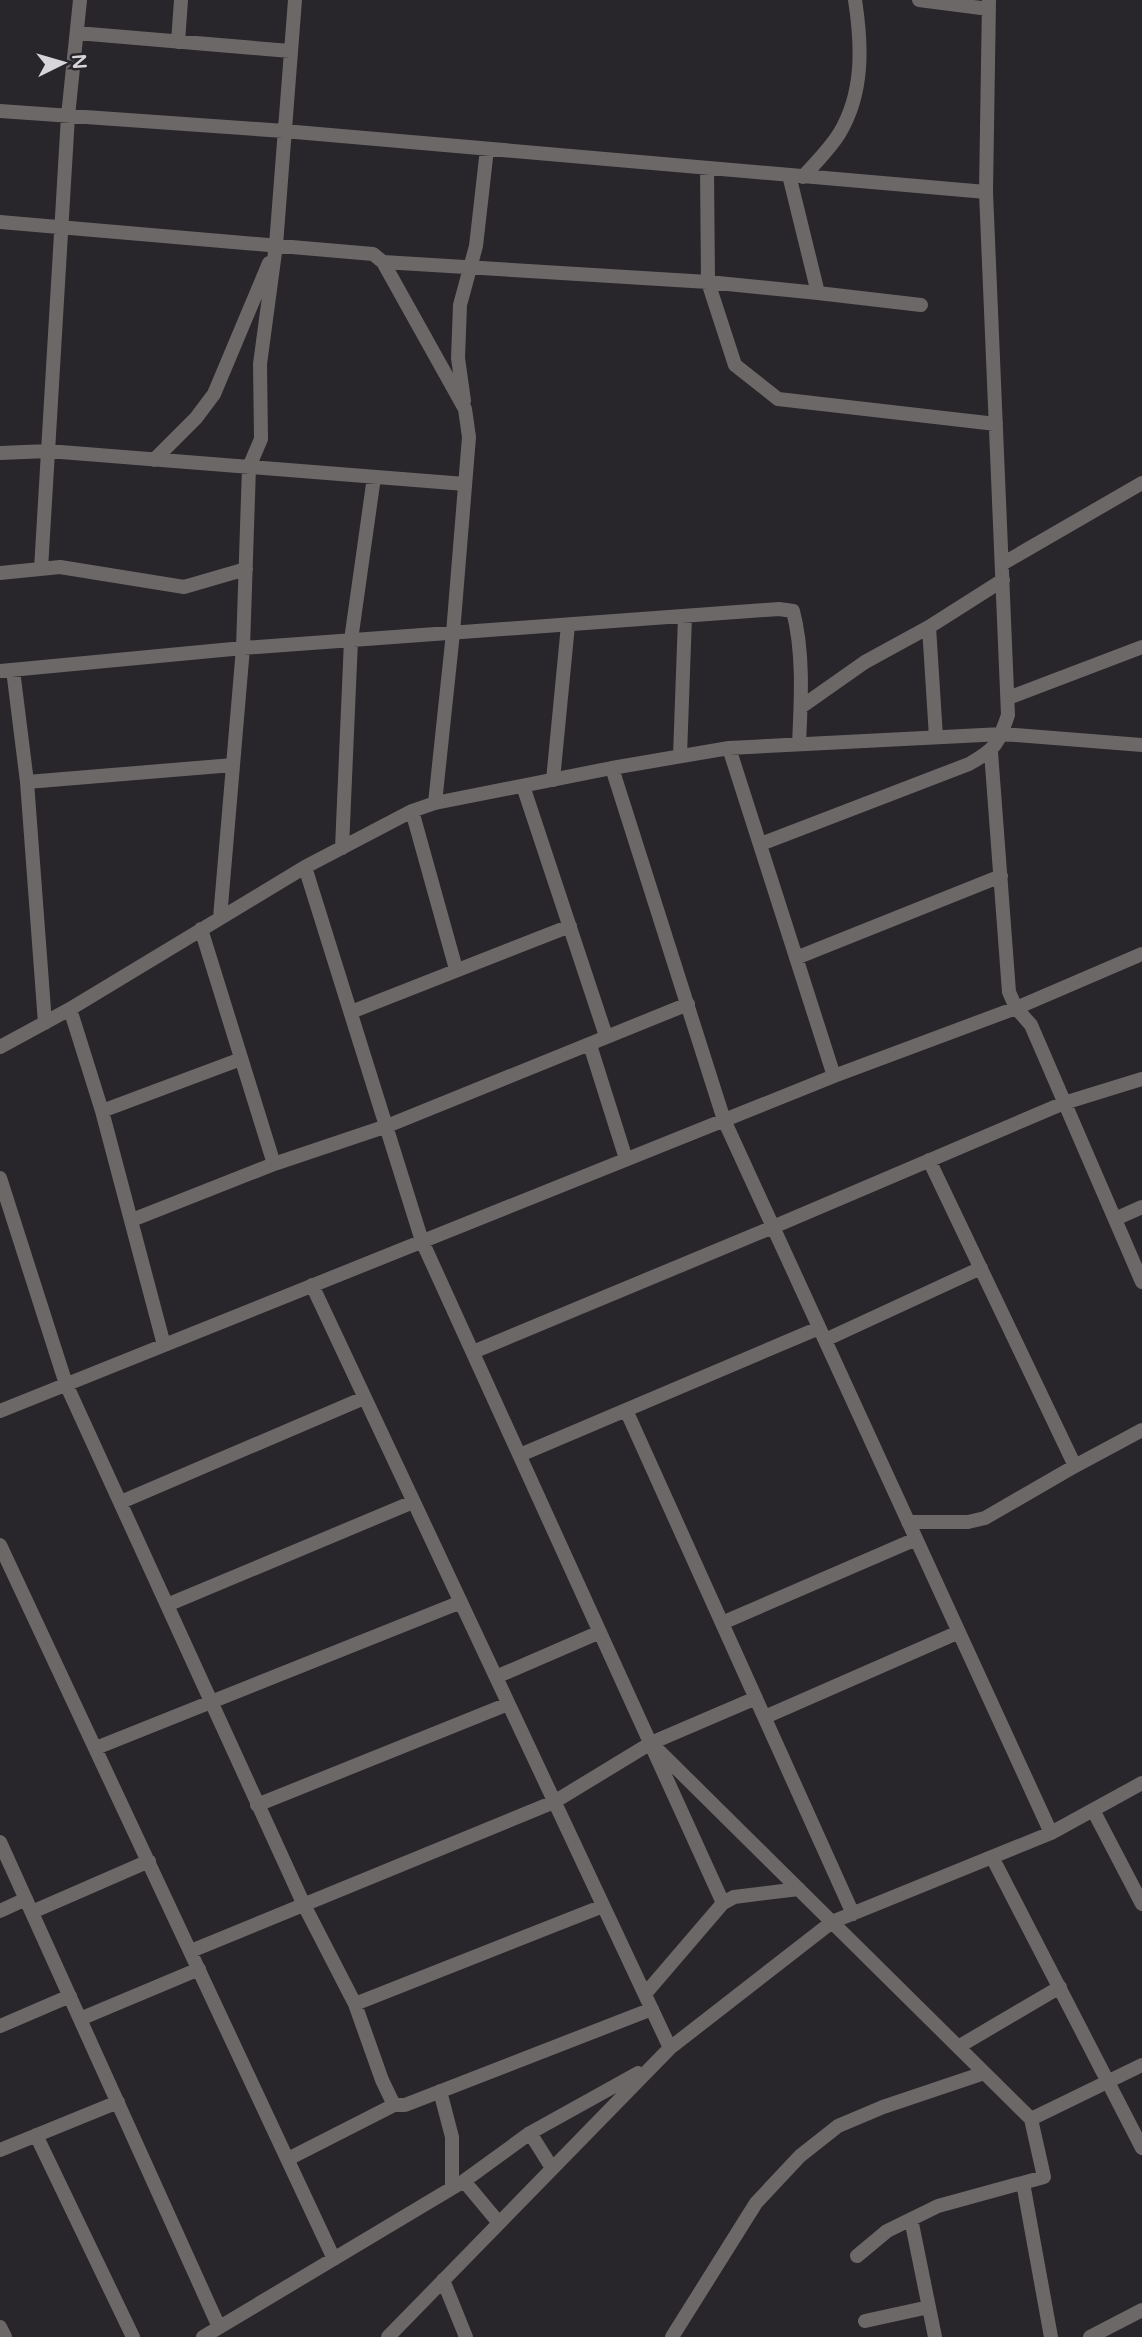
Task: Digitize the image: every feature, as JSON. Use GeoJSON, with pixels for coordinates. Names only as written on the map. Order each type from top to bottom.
{"type":"FeatureCollection","features":[{"type":"Feature","properties":{"kind":"street"},"geometry":{"type":"LineString","coordinates":[[41,569],[68,116],[80,0]]}},
{"type":"Feature","properties":{"kind":"street"},"geometry":{"type":"LineString","coordinates":[[178,42],[181,0]]}},
{"type":"Feature","properties":{"kind":"street"},"geometry":{"type":"LineString","coordinates":[[220,918],[243,648],[249,467],[261,439],[260,364],[276,245],[295,0]]}},
{"type":"Feature","properties":{"kind":"street"},"geometry":{"type":"LineString","coordinates":[[796,176],[840,132],[853,98],[861,57],[855,0]]}},
{"type":"Feature","properties":{"kind":"street"},"geometry":{"type":"LineString","coordinates":[[761,844],[969,764],[991,752],[1002,734],[1008,715],[986,192],[989,4],[919,0]]}},
{"type":"Feature","properties":{"kind":"street"},"geometry":{"type":"LineString","coordinates":[[77,33],[290,51]]}},
{"type":"Feature","properties":{"kind":"street"},"geometry":{"type":"LineString","coordinates":[[0,111],[284,131],[986,192]]}},
{"type":"Feature","properties":{"kind":"street"},"geometry":{"type":"LineString","coordinates":[[435,803],[453,633],[468,437],[458,358],[460,305],[476,246],[487,149]]}},
{"type":"Feature","properties":{"kind":"street"},"geometry":{"type":"LineString","coordinates":[[707,168],[708,282],[735,365],[778,399],[996,424]]}},
{"type":"Feature","properties":{"kind":"street"},"geometry":{"type":"LineString","coordinates":[[796,176],[818,293]]}},
{"type":"Feature","properties":{"kind":"street"},"geometry":{"type":"LineString","coordinates":[[0,222],[373,254],[383,262],[465,409]]}},
{"type":"Feature","properties":{"kind":"street"},"geometry":{"type":"LineString","coordinates":[[154,460],[196,418],[214,394],[276,245]]}},
{"type":"Feature","properties":{"kind":"street"},"geometry":{"type":"LineString","coordinates":[[383,262],[708,282],[921,305]]}},
{"type":"Feature","properties":{"kind":"street"},"geometry":{"type":"LineString","coordinates":[[0,453],[48,451],[465,484]]}},
{"type":"Feature","properties":{"kind":"street"},"geometry":{"type":"LineString","coordinates":[[342,848],[351,640],[374,477]]}},
{"type":"Feature","properties":{"kind":"street"},"geometry":{"type":"LineString","coordinates":[[1002,564],[1142,483]]}},
{"type":"Feature","properties":{"kind":"street"},"geometry":{"type":"LineString","coordinates":[[0,573],[60,567],[184,587],[246,569]]}},
{"type":"Feature","properties":{"kind":"street"},"geometry":{"type":"LineString","coordinates":[[801,707],[865,662],[929,628],[1003,580]]}},
{"type":"Feature","properties":{"kind":"street"},"geometry":{"type":"LineString","coordinates":[[45,1023],[27,782],[6,671],[243,648],[779,609],[793,611],[798,629],[801,707],[799,744]]}},
{"type":"Feature","properties":{"kind":"street"},"geometry":{"type":"LineString","coordinates":[[680,756],[685,617]]}},
{"type":"Feature","properties":{"kind":"street"},"geometry":{"type":"LineString","coordinates":[[553,780],[568,625]]}},
{"type":"Feature","properties":{"kind":"street"},"geometry":{"type":"LineString","coordinates":[[929,628],[936,737]]}},
{"type":"Feature","properties":{"kind":"street"},"geometry":{"type":"LineString","coordinates":[[1008,698],[1142,648]]}},
{"type":"Feature","properties":{"kind":"street"},"geometry":{"type":"LineString","coordinates":[[0,1048],[70,1009],[305,867],[412,811],[435,803],[729,748],[1002,734],[1142,745]]}},
{"type":"Feature","properties":{"kind":"street"},"geometry":{"type":"LineString","coordinates":[[729,748],[834,1076]]}},
{"type":"Feature","properties":{"kind":"street"},"geometry":{"type":"LineString","coordinates":[[991,752],[1009,992],[1016,1008],[1031,1025],[1142,1282]]}},
{"type":"Feature","properties":{"kind":"street"},"geometry":{"type":"LineString","coordinates":[[27,782],[233,765]]}},
{"type":"Feature","properties":{"kind":"street"},"geometry":{"type":"LineString","coordinates":[[612,768],[724,1120],[1051,1833]]}},
{"type":"Feature","properties":{"kind":"street"},"geometry":{"type":"LineString","coordinates":[[523,786],[606,1036]]}},
{"type":"Feature","properties":{"kind":"street"},"geometry":{"type":"LineString","coordinates":[[412,811],[456,969]]}},
{"type":"Feature","properties":{"kind":"street"},"geometry":{"type":"LineString","coordinates":[[305,867],[422,1241],[723,1903]]}},
{"type":"Feature","properties":{"kind":"street"},"geometry":{"type":"LineString","coordinates":[[796,958],[1001,876]]}},
{"type":"Feature","properties":{"kind":"street"},"geometry":{"type":"LineString","coordinates":[[351,1012],[570,926]]}},
{"type":"Feature","properties":{"kind":"street"},"geometry":{"type":"LineString","coordinates":[[201,929],[274,1164]]}},
{"type":"Feature","properties":{"kind":"street"},"geometry":{"type":"LineString","coordinates":[[0,1411],[834,1076],[1016,1008],[1142,954]]}},
{"type":"Feature","properties":{"kind":"street"},"geometry":{"type":"LineString","coordinates":[[132,1220],[274,1164],[387,1126],[688,1003]]}},
{"type":"Feature","properties":{"kind":"street"},"geometry":{"type":"LineString","coordinates":[[70,1009],[102,1111],[164,1345]]}},
{"type":"Feature","properties":{"kind":"street"},"geometry":{"type":"LineString","coordinates":[[590,1045],[626,1159]]}},
{"type":"Feature","properties":{"kind":"street"},"geometry":{"type":"LineString","coordinates":[[102,1111],[241,1059]]}},
{"type":"Feature","properties":{"kind":"street"},"geometry":{"type":"LineString","coordinates":[[472,1352],[1064,1103],[1142,1079]]}},
{"type":"Feature","properties":{"kind":"street"},"geometry":{"type":"LineString","coordinates":[[929,1160],[1075,1465]]}},
{"type":"Feature","properties":{"kind":"street"},"geometry":{"type":"LineString","coordinates":[[0,1178],[66,1384],[257,1805],[355,2004],[382,2080],[394,2105]]}},
{"type":"Feature","properties":{"kind":"street"},"geometry":{"type":"LineString","coordinates":[[1115,1219],[1142,1207]]}},
{"type":"Feature","properties":{"kind":"street"},"geometry":{"type":"LineString","coordinates":[[520,1455],[981,1268]]}},
{"type":"Feature","properties":{"kind":"street"},"geometry":{"type":"LineString","coordinates":[[312,1285],[670,2048]]}},
{"type":"Feature","properties":{"kind":"street"},"geometry":{"type":"LineString","coordinates":[[121,1502],[364,1398]]}},
{"type":"Feature","properties":{"kind":"street"},"geometry":{"type":"LineString","coordinates":[[626,1410],[853,1914]]}},
{"type":"Feature","properties":{"kind":"street"},"geometry":{"type":"LineString","coordinates":[[908,1522],[968,1521],[985,1518],[1075,1465],[1142,1430]]}},
{"type":"Feature","properties":{"kind":"street"},"geometry":{"type":"LineString","coordinates":[[167,1605],[413,1502]]}},
{"type":"Feature","properties":{"kind":"street"},"geometry":{"type":"LineString","coordinates":[[722,1623],[916,1539]]}},
{"type":"Feature","properties":{"kind":"street"},"geometry":{"type":"LineString","coordinates":[[0,1545],[334,2259]]}},
{"type":"Feature","properties":{"kind":"street"},"geometry":{"type":"LineString","coordinates":[[96,1748],[461,1602]]}},
{"type":"Feature","properties":{"kind":"street"},"geometry":{"type":"LineString","coordinates":[[496,1677],[600,1632]]}},
{"type":"Feature","properties":{"kind":"street"},"geometry":{"type":"LineString","coordinates":[[765,1717],[959,1632]]}},
{"type":"Feature","properties":{"kind":"street"},"geometry":{"type":"LineString","coordinates":[[191,1951],[554,1801],[651,1743],[756,1698]]}},
{"type":"Feature","properties":{"kind":"street"},"geometry":{"type":"LineString","coordinates":[[257,1805],[508,1704]]}},
{"type":"Feature","properties":{"kind":"street"},"geometry":{"type":"LineString","coordinates":[[651,1743],[1031,2119],[1044,2177],[937,2206],[887,2231],[857,2256]]}},
{"type":"Feature","properties":{"kind":"street"},"geometry":{"type":"LineString","coordinates":[[388,2337],[670,2048],[832,1922],[1051,1833],[1142,1783]]}},
{"type":"Feature","properties":{"kind":"street"},"geometry":{"type":"LineString","coordinates":[[1093,1810],[1142,1904]]}},
{"type":"Feature","properties":{"kind":"street"},"geometry":{"type":"LineString","coordinates":[[0,1842],[219,2327]]}},
{"type":"Feature","properties":{"kind":"street"},"geometry":{"type":"LineString","coordinates":[[992,1857],[1142,2148]]}},
{"type":"Feature","properties":{"kind":"street"},"geometry":{"type":"LineString","coordinates":[[0,1911],[29,1906],[149,1861]]}},
{"type":"Feature","properties":{"kind":"street"},"geometry":{"type":"LineString","coordinates":[[645,1994],[723,1903],[734,1897],[799,1889]]}},
{"type":"Feature","properties":{"kind":"street"},"geometry":{"type":"LineString","coordinates":[[355,2004],[603,1906]]}},
{"type":"Feature","properties":{"kind":"street"},"geometry":{"type":"LineString","coordinates":[[80,2020],[199,1969]]}},
{"type":"Feature","properties":{"kind":"street"},"geometry":{"type":"LineString","coordinates":[[958,2047],[1060,1987]]}},
{"type":"Feature","properties":{"kind":"street"},"geometry":{"type":"LineString","coordinates":[[0,2026],[69,1996]]}},
{"type":"Feature","properties":{"kind":"street"},"geometry":{"type":"LineString","coordinates":[[288,2159],[394,2105],[405,2105],[652,2010]]}},
{"type":"Feature","properties":{"kind":"street"},"geometry":{"type":"LineString","coordinates":[[203,2337],[458,2185],[530,2133],[654,2064]]}},
{"type":"Feature","properties":{"kind":"street"},"geometry":{"type":"LineString","coordinates":[[1031,2119],[1142,2065]]}},
{"type":"Feature","properties":{"kind":"street"},"geometry":{"type":"LineString","coordinates":[[678,2335],[756,2203],[800,2156],[838,2126],[883,2107],[984,2073]]}},
{"type":"Feature","properties":{"kind":"street"},"geometry":{"type":"LineString","coordinates":[[440,2091],[452,2137],[458,2185],[499,2223]]}},
{"type":"Feature","properties":{"kind":"street"},"geometry":{"type":"LineString","coordinates":[[0,2150],[118,2102]]}},
{"type":"Feature","properties":{"kind":"street"},"geometry":{"type":"LineString","coordinates":[[530,2133],[552,2168]]}},
{"type":"Feature","properties":{"kind":"street"},"geometry":{"type":"LineString","coordinates":[[36,2136],[133,2337]]}},
{"type":"Feature","properties":{"kind":"street"},"geometry":{"type":"LineString","coordinates":[[1023,2183],[1051,2337]]}},
{"type":"Feature","properties":{"kind":"street"},"geometry":{"type":"LineString","coordinates":[[911,2219],[935,2337]]}},
{"type":"Feature","properties":{"kind":"street"},"geometry":{"type":"LineString","coordinates":[[443,2280],[466,2337]]}},
{"type":"Feature","properties":{"kind":"street"},"geometry":{"type":"LineString","coordinates":[[865,2321],[929,2306]]}},
{"type":"Feature","properties":{"kind":"street"},"geometry":{"type":"LineString","coordinates":[[1090,2337],[1142,2310]]}},
{"type":"Feature","properties":{"kind":"street"},"geometry":{"type":"LineString","coordinates":[[0,2327],[5,2337]]}}]}
